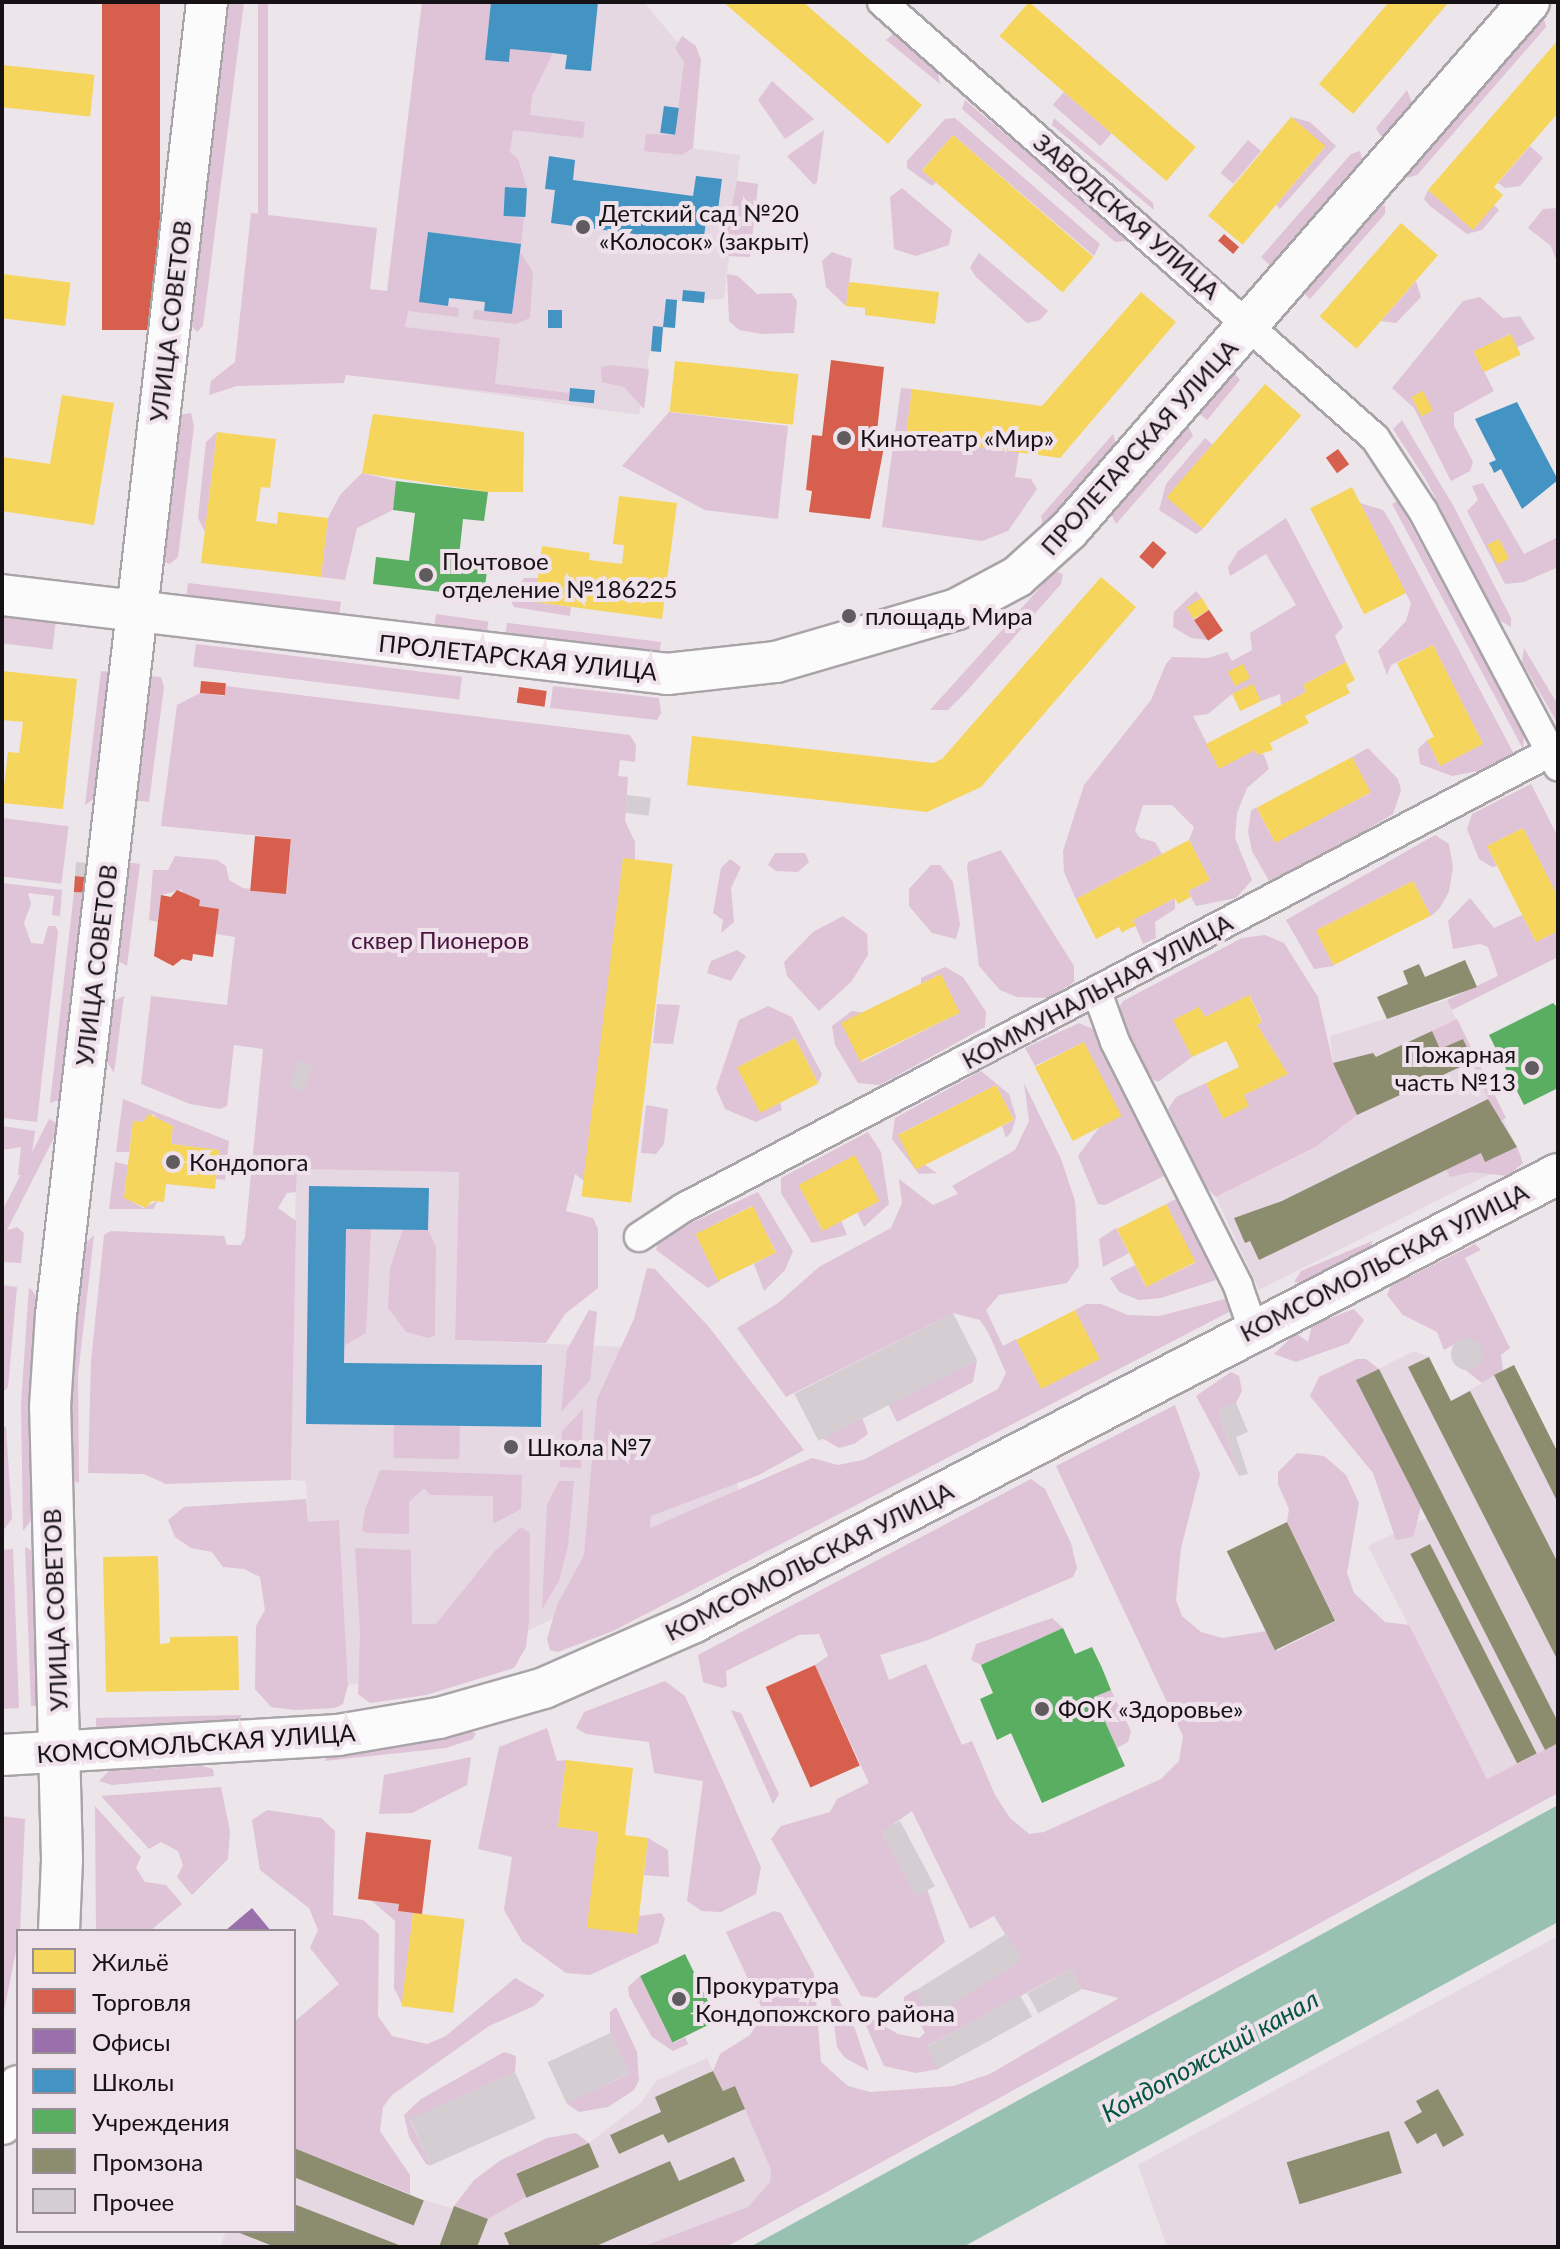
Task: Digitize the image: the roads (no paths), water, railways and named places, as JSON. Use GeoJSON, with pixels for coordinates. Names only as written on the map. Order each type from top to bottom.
{"type":"FeatureCollection","features":[{"type":"Feature","properties":{"kind":"street","name":"УЛИЦА СОВЕТОВ"},"geometry":{"type":"LineString","coordinates":[[59,1929],[60,1755],[52,1375],[207,2]]}},
{"type":"Feature","properties":{"kind":"street","name":"ЗАВОДСКАЯ УЛИЦА"},"geometry":{"type":"LineString","coordinates":[[882,2],[1338,400],[1386,452],[1423,511],[1556,756]]}},
{"type":"Feature","properties":{"kind":"street","name":"ПРОЛЕТАРСКАЯ УЛИЦА"},"geometry":{"type":"LineString","coordinates":[[2,595],[644,673],[709,673],[776,662],[935,617],[979,600],[1017,577],[1069,530],[1529,2]]}},
{"type":"Feature","properties":{"kind":"street","name":"КОММУНАЛЬНАЯ УЛИЦА"},"geometry":{"type":"LineString","coordinates":[[639,1237],[683,1208],[1556,756]]}},
{"type":"Feature","properties":{"kind":"street"},"geometry":{"type":"LineString","coordinates":[[1097,992],[1115,1042],[1238,1286],[1253,1329]]}},
{"type":"Feature","properties":{"kind":"street","name":"КОМСОМОЛЬСКАЯ УЛИЦА"},"geometry":{"type":"LineString","coordinates":[[2,1755],[60,1755],[370,1731],[453,1715],[544,1688],[705,1616],[1253,1329],[1558,1174]]}},
{"type":"Feature","properties":{"kind":"street"},"geometry":{"type":"LineString","coordinates":[[2,2124],[16,2091]]}},
{"type":"Feature","properties":{"kind":"water","name":"Кондопожский канал"},"geometry":{"type":"Polygon","coordinates":[[[1558,1805],[1558,1922],[963,2247],[750,2247],[1558,1805]]]}},
{"type":"Feature","properties":{"kind":"place","name":"Детский сад №20 «Колосок» (закрыт)"},"geometry":{"type":"Point","coordinates":[583,227]}},
{"type":"Feature","properties":{"kind":"place","name":"Кинотеатр «Мир»"},"geometry":{"type":"Point","coordinates":[844,438]}},
{"type":"Feature","properties":{"kind":"place","name":"Почтовое отделение №186225"},"geometry":{"type":"Point","coordinates":[426,575]}},
{"type":"Feature","properties":{"kind":"place","name":"площадь Мира"},"geometry":{"type":"Point","coordinates":[849,616]}},
{"type":"Feature","properties":{"kind":"place","name":"Пожарная часть №13"},"geometry":{"type":"Point","coordinates":[1532,1068]}},
{"type":"Feature","properties":{"kind":"place","name":"Кондопога"},"geometry":{"type":"Point","coordinates":[173,1162]}},
{"type":"Feature","properties":{"kind":"place","name":"Школа №7"},"geometry":{"type":"Point","coordinates":[511,1447]}},
{"type":"Feature","properties":{"kind":"place","name":"ФОК «Здоровье»"},"geometry":{"type":"Point","coordinates":[1042,1709]}},
{"type":"Feature","properties":{"kind":"place","name":"Прокуратура Кондопожского района"},"geometry":{"type":"Point","coordinates":[679,1999]}},
{"type":"Feature","properties":{"kind":"park label","name":"сквер Пионеров"},"geometry":{"type":"Point","coordinates":[440,940]}}]}
